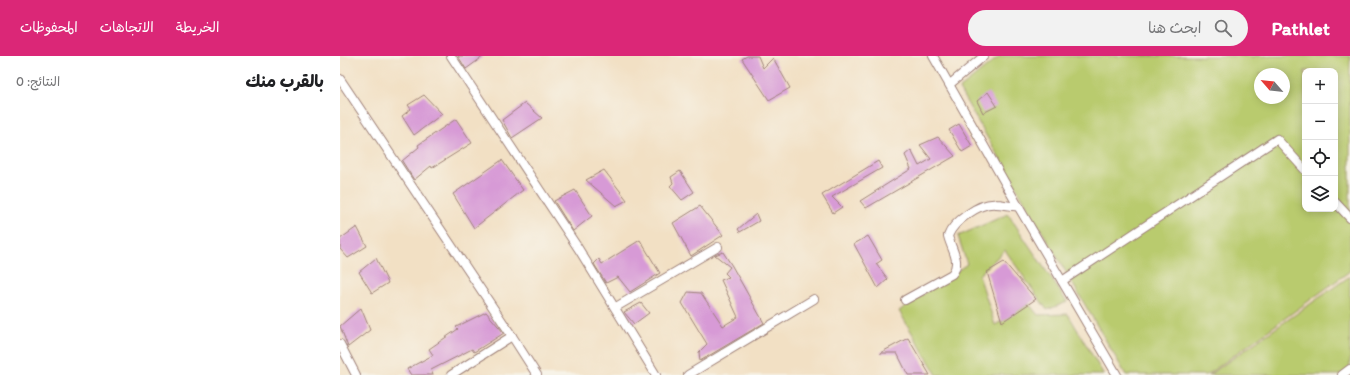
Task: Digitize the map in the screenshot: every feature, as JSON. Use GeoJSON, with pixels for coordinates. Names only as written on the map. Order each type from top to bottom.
{"type":"FeatureCollection","features":[{"type":"Feature","properties":{"kind":"street"},"geometry":{"type":"LineString","coordinates":[[451,56],[616,307],[656,375]]}},
{"type":"Feature","properties":{"kind":"street"},"geometry":{"type":"LineString","coordinates":[[933,56],[1018,206],[1117,375]]}},
{"type":"Feature","properties":{"kind":"street"},"geometry":{"type":"LineString","coordinates":[[950,84],[984,56]]}},
{"type":"Feature","properties":{"kind":"street"},"geometry":{"type":"LineString","coordinates":[[340,79],[537,375]]}},
{"type":"Feature","properties":{"kind":"street"},"geometry":{"type":"LineString","coordinates":[[1062,281],[1276,139],[1302,167]]}},
{"type":"Feature","properties":{"kind":"street"},"geometry":{"type":"LineString","coordinates":[[904,300],[952,274],[955,270],[956,257],[948,236],[956,223],[984,206],[994,203],[1012,207],[1018,206]]}},
{"type":"Feature","properties":{"kind":"street"},"geometry":{"type":"LineString","coordinates":[[1338,205],[1350,218]]}},
{"type":"Feature","properties":{"kind":"street"},"geometry":{"type":"LineString","coordinates":[[616,307],[718,247]]}},
{"type":"Feature","properties":{"kind":"street"},"geometry":{"type":"LineString","coordinates":[[688,375],[814,299]]}},
{"type":"Feature","properties":{"kind":"street"},"geometry":{"type":"LineString","coordinates":[[451,375],[512,336]]}},
{"type":"Feature","properties":{"kind":"street"},"geometry":{"type":"LineString","coordinates":[[340,344],[356,375]]}},
{"type":"Feature","properties":{"kind":"street"},"geometry":{"type":"LineString","coordinates":[[1342,375],[1350,369]]}},
{"type":"Feature","properties":{"kind":"green space"},"geometry":{"type":"Polygon","coordinates":[[[1000,56],[1251,56],[1253,58],[1253,56],[1350,56],[1350,271],[1207,375],[1126,375],[959,89],[1000,56]]]}},
{"type":"Feature","properties":{"kind":"green space"},"geometry":{"type":"Polygon","coordinates":[[[1008,214],[1067,302],[1047,310],[1005,250],[979,275],[995,325],[1029,304],[1038,315],[1068,314],[1104,375],[937,375],[899,311],[967,264],[958,236],[1008,214]]]}},
{"type":"Feature","properties":{"kind":"green space"},"geometry":{"type":"Polygon","coordinates":[[[1350,276],[1350,375],[1209,375],[1350,276]]]}},
{"type":"Feature","properties":{"kind":"building"},"geometry":{"type":"Polygon","coordinates":[[[458,56],[484,56],[466,69],[458,56]]]}},
{"type":"Feature","properties":{"kind":"building"},"geometry":{"type":"Polygon","coordinates":[[[747,56],[758,56],[763,68],[773,58],[790,88],[769,100],[742,59],[747,56]]]}},
{"type":"Feature","properties":{"kind":"building"},"geometry":{"type":"Polygon","coordinates":[[[988,92],[997,106],[983,113],[977,101],[988,92]]]}},
{"type":"Feature","properties":{"kind":"building"},"geometry":{"type":"Polygon","coordinates":[[[424,95],[442,114],[414,135],[402,116],[411,109],[408,105],[424,95]]]}},
{"type":"Feature","properties":{"kind":"building"},"geometry":{"type":"Polygon","coordinates":[[[525,103],[542,118],[512,138],[502,120],[525,103]]]}},
{"type":"Feature","properties":{"kind":"building"},"geometry":{"type":"Polygon","coordinates":[[[456,119],[472,143],[432,168],[431,166],[414,180],[402,161],[419,147],[418,145],[456,119]]]}},
{"type":"Feature","properties":{"kind":"building"},"geometry":{"type":"Polygon","coordinates":[[[959,124],[972,146],[962,152],[949,130],[959,124]]]}},
{"type":"Feature","properties":{"kind":"building"},"geometry":{"type":"Polygon","coordinates":[[[938,137],[955,156],[866,208],[860,201],[911,169],[905,155],[911,150],[919,166],[931,159],[920,145],[938,137]]]}},
{"type":"Feature","properties":{"kind":"building"},"geometry":{"type":"Polygon","coordinates":[[[502,160],[523,190],[474,228],[453,194],[502,160]]]}},
{"type":"Feature","properties":{"kind":"building"},"geometry":{"type":"Polygon","coordinates":[[[878,161],[882,168],[832,197],[842,207],[833,213],[822,195],[878,161]]]}},
{"type":"Feature","properties":{"kind":"building"},"geometry":{"type":"Polygon","coordinates":[[[604,170],[627,200],[616,206],[586,180],[604,170]]]}},
{"type":"Feature","properties":{"kind":"building"},"geometry":{"type":"Polygon","coordinates":[[[680,171],[694,192],[682,200],[670,186],[673,183],[671,177],[680,171]]]}},
{"type":"Feature","properties":{"kind":"building"},"geometry":{"type":"Polygon","coordinates":[[[575,190],[592,216],[573,231],[554,201],[575,190]]]}},
{"type":"Feature","properties":{"kind":"building"},"geometry":{"type":"Polygon","coordinates":[[[700,206],[723,235],[691,256],[673,223],[700,206]]]}},
{"type":"Feature","properties":{"kind":"building"},"geometry":{"type":"Polygon","coordinates":[[[756,214],[759,221],[740,232],[738,229],[756,214]]]}},
{"type":"Feature","properties":{"kind":"building"},"geometry":{"type":"Polygon","coordinates":[[[357,227],[367,246],[348,258],[340,249],[340,239],[357,227]]]}},
{"type":"Feature","properties":{"kind":"building"},"geometry":{"type":"Polygon","coordinates":[[[868,236],[882,260],[876,264],[888,279],[878,288],[854,244],[868,236]]]}},
{"type":"Feature","properties":{"kind":"building"},"geometry":{"type":"Polygon","coordinates":[[[640,240],[660,273],[630,292],[618,277],[606,283],[594,264],[599,259],[602,264],[640,240]]]}},
{"type":"Feature","properties":{"kind":"building"},"geometry":{"type":"Polygon","coordinates":[[[723,252],[764,323],[700,361],[699,352],[707,344],[682,303],[688,292],[701,293],[723,326],[738,317],[721,280],[729,277],[725,273],[730,267],[715,255],[723,252]]]}},
{"type":"Feature","properties":{"kind":"building"},"geometry":{"type":"Polygon","coordinates":[[[376,258],[388,283],[372,293],[359,272],[376,258]]]}},
{"type":"Feature","properties":{"kind":"building"},"geometry":{"type":"Polygon","coordinates":[[[1004,262],[1036,299],[1002,322],[987,272],[1004,262]]]}},
{"type":"Feature","properties":{"kind":"building"},"geometry":{"type":"Polygon","coordinates":[[[641,303],[649,313],[634,324],[624,312],[641,303]]]}},
{"type":"Feature","properties":{"kind":"building"},"geometry":{"type":"Polygon","coordinates":[[[361,308],[370,330],[348,347],[340,326],[361,308]]]}},
{"type":"Feature","properties":{"kind":"building"},"geometry":{"type":"Polygon","coordinates":[[[486,312],[504,333],[474,352],[472,349],[431,370],[433,375],[411,375],[407,369],[433,355],[429,349],[458,329],[456,327],[486,312]]]}},
{"type":"Feature","properties":{"kind":"building"},"geometry":{"type":"Polygon","coordinates":[[[908,338],[930,375],[908,375],[897,353],[880,353],[908,338]]]}}]}
